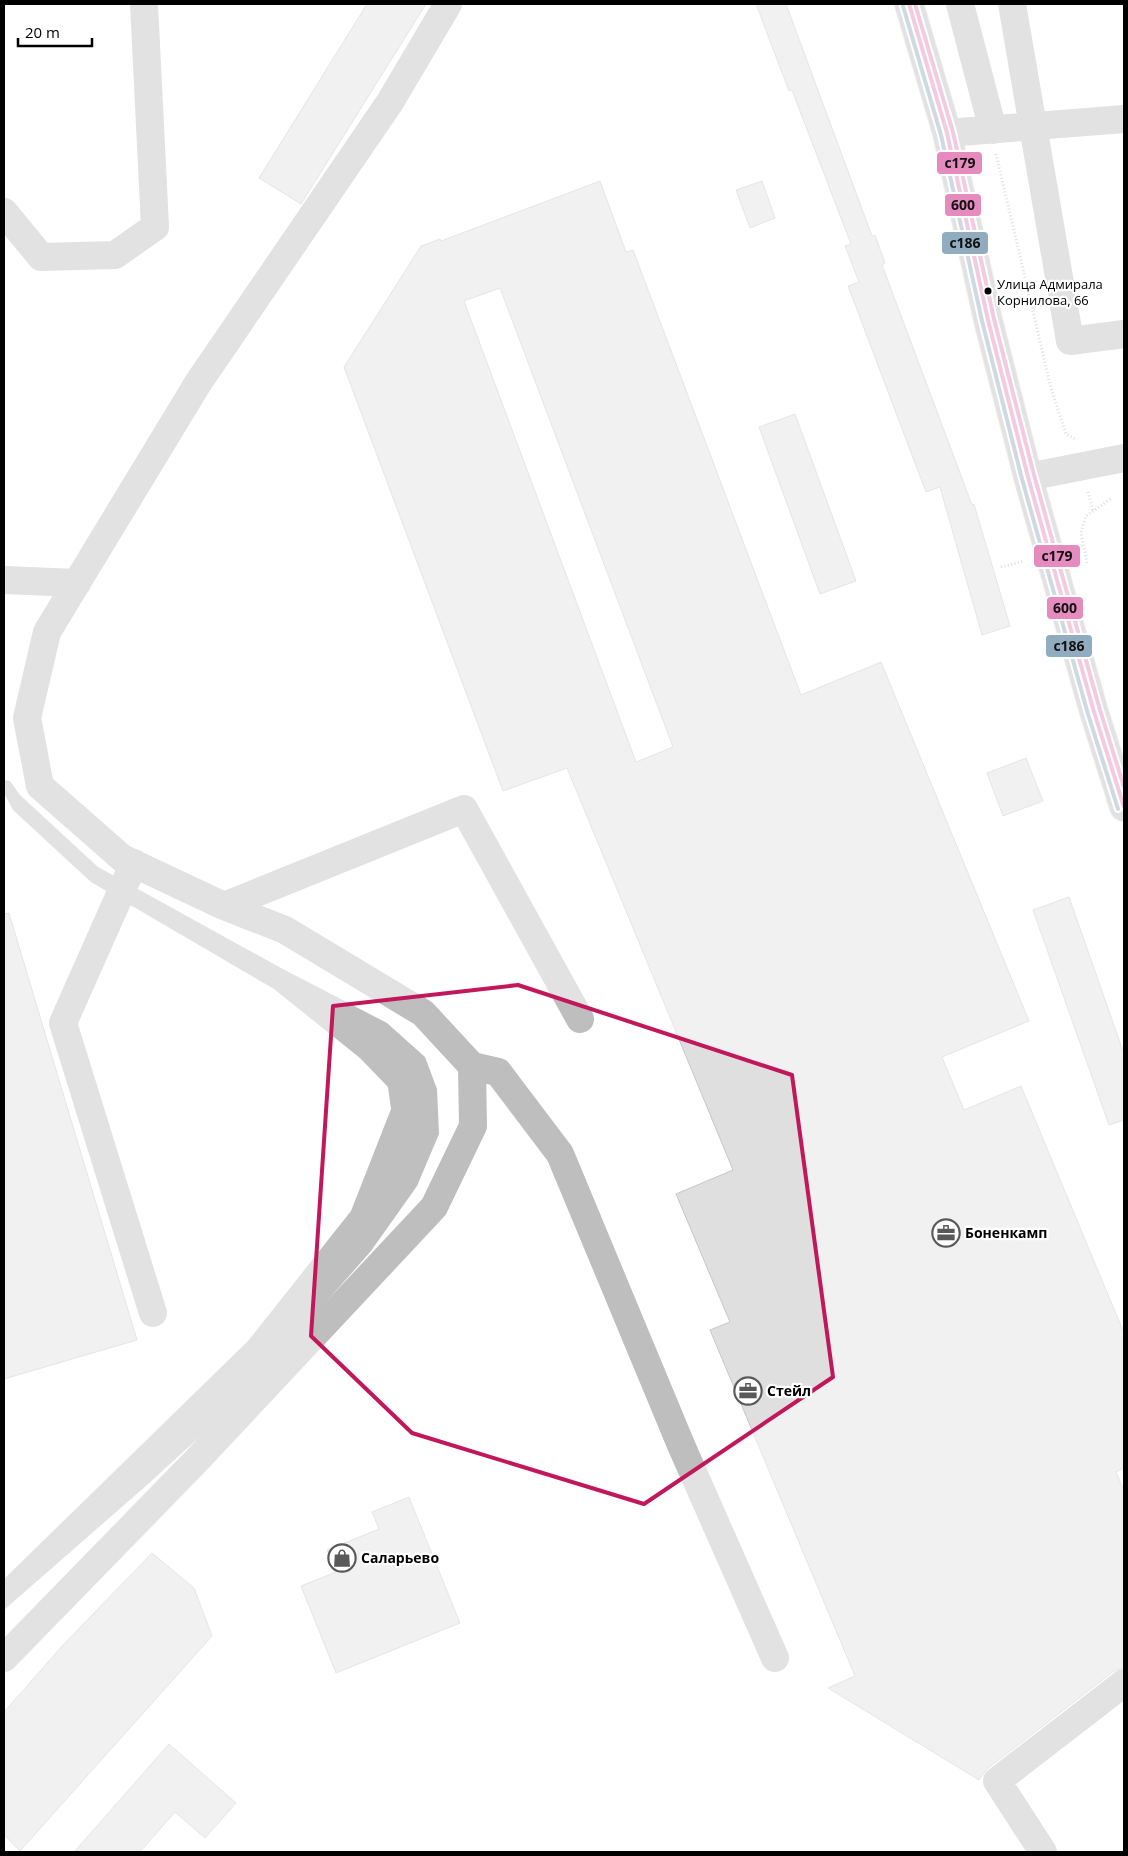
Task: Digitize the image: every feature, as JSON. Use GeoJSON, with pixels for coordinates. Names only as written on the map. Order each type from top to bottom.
{"type":"FeatureCollection","features":[{"type":"Feature","properties":{"kind":"street"},"geometry":{"type":"LineString","coordinates":[[4,212],[41,257],[115,256],[155,227],[144,4]]}},
{"type":"Feature","properties":{"kind":"street"},"geometry":{"type":"LineString","coordinates":[[448,4],[390,102],[198,383],[47,632],[27,718],[40,786],[122,858],[224,906],[285,930],[423,1013],[472,1066],[498,1072],[560,1154],[682,1445],[775,1658]]}},
{"type":"Feature","properties":{"kind":"street"},"geometry":{"type":"LineString","coordinates":[[908,4],[946,133],[988,320],[1028,477],[1094,712],[1124,807]]}},
{"type":"Feature","properties":{"kind":"street"},"geometry":{"type":"LineString","coordinates":[[960,4],[997,130]]}},
{"type":"Feature","properties":{"kind":"street"},"geometry":{"type":"LineString","coordinates":[[1012,4],[1070,341],[1124,334]]}},
{"type":"Feature","properties":{"kind":"street"},"geometry":{"type":"LineString","coordinates":[[946,133],[1124,120]]}},
{"type":"Feature","properties":{"kind":"street"},"geometry":{"type":"LineString","coordinates":[[1028,477],[1124,458]]}},
{"type":"Feature","properties":{"kind":"street"},"geometry":{"type":"LineString","coordinates":[[4,580],[77,583]]}},
{"type":"Feature","properties":{"kind":"street"},"geometry":{"type":"LineString","coordinates":[[224,906],[464,809],[580,1019]]}},
{"type":"Feature","properties":{"kind":"street"},"geometry":{"type":"LineString","coordinates":[[134,863],[63,1023],[153,1313]]}},
{"type":"Feature","properties":{"kind":"street"},"geometry":{"type":"LineString","coordinates":[[4,1658],[196,1461],[434,1207],[473,1126],[472,1066]]}},
{"type":"Feature","properties":{"kind":"street"},"geometry":{"type":"LineString","coordinates":[[1043,1852],[997,1781],[1124,1683]]}},
{"type":"Feature","properties":{"kind":"path"},"geometry":{"type":"LineString","coordinates":[[997,130],[996,154],[1051,388],[1066,434],[1074,440],[1084,439]]}},
{"type":"Feature","properties":{"kind":"path"},"geometry":{"type":"LineString","coordinates":[[1087,563],[1081,533],[1086,516],[1112,498]]}},
{"type":"Feature","properties":{"kind":"highlighted area"},"geometry":{"type":"Polygon","coordinates":[[[518,985],[792,1075],[833,1377],[644,1504],[412,1433],[311,1336],[333,1006],[518,985]]]}},
{"type":"Feature","properties":{"kind":"shaded area"},"geometry":{"type":"Polygon","coordinates":[[[4,780],[10,781],[20,795],[98,867],[281,968],[387,1023],[425,1057],[437,1089],[439,1134],[417,1186],[371,1251],[241,1399],[147,1485],[4,1610],[4,1579],[248,1341],[351,1211],[391,1109],[388,1087],[360,1058],[274,989],[91,882],[13,810],[4,793],[4,780]]]}},
{"type":"Feature","properties":{"kind":"building"},"geometry":{"type":"Polygon","coordinates":[[[367,4],[426,4],[301,204],[259,178],[367,4]]]}},
{"type":"Feature","properties":{"kind":"building"},"geometry":{"type":"Polygon","coordinates":[[[756,4],[786,4],[872,236],[875,235],[885,263],[882,265],[972,505],[974,504],[1010,626],[982,635],[940,487],[926,492],[848,286],[859,282],[845,246],[851,244],[792,90],[789,91],[756,4]]]}},
{"type":"Feature","properties":{"kind":"building"},"geometry":{"type":"Polygon","coordinates":[[[600,181],[626,252],[633,250],[801,695],[881,662],[1029,1021],[942,1057],[964,1110],[1021,1086],[1124,1333],[1124,1468],[1116,1472],[1124,1491],[1124,1668],[1114,1671],[987,1769],[979,1780],[828,1688],[855,1676],[710,1330],[730,1322],[676,1194],[733,1170],[567,768],[503,791],[344,367],[421,246],[440,239],[441,241],[600,181]],[[500,288],[464,301],[636,762],[673,747],[500,288]]]}},
{"type":"Feature","properties":{"kind":"building"},"geometry":{"type":"Polygon","coordinates":[[[762,181],[775,218],[750,228],[736,190],[762,181]]]}},
{"type":"Feature","properties":{"kind":"building"},"geometry":{"type":"Polygon","coordinates":[[[795,414],[856,581],[820,594],[759,427],[795,414]]]}},
{"type":"Feature","properties":{"kind":"building"},"geometry":{"type":"Polygon","coordinates":[[[1026,758],[1043,801],[1003,816],[987,773],[1026,758]]]}},
{"type":"Feature","properties":{"kind":"building"},"geometry":{"type":"Polygon","coordinates":[[[1069,897],[1124,1054],[1124,1120],[1109,1125],[1033,910],[1069,897]]]}},
{"type":"Feature","properties":{"kind":"building"},"geometry":{"type":"Polygon","coordinates":[[[9,913],[137,1340],[4,1379],[4,914],[9,913]]]}},
{"type":"Feature","properties":{"kind":"building"},"geometry":{"type":"Polygon","coordinates":[[[409,1497],[460,1623],[336,1673],[301,1586],[336,1572],[327,1550],[379,1529],[372,1512],[409,1497]]]}},
{"type":"Feature","properties":{"kind":"building"},"geometry":{"type":"Polygon","coordinates":[[[152,1553],[194,1588],[212,1636],[20,1851],[4,1835],[4,1712],[64,1644],[152,1553]]]}},
{"type":"Feature","properties":{"kind":"building"},"geometry":{"type":"Polygon","coordinates":[[[169,1744],[236,1803],[205,1838],[175,1812],[140,1852],[74,1852],[169,1744]]]}},
{"type":"Feature","properties":{"kind":"transit line","name":"600"},"geometry":{"type":"LineString","coordinates":[[909,4],[947,133],[988,320],[1028,477],[1094,712],[1124,807]]}},
{"type":"Feature","properties":{"kind":"transit line","name":"с179"},"geometry":{"type":"LineString","coordinates":[[915,4],[953,132],[994,319],[1034,475],[1100,710],[1124,787]]}},
{"type":"Feature","properties":{"kind":"transit line","name":"с186"},"geometry":{"type":"LineString","coordinates":[[903,6],[941,135],[982,321],[1022,479],[1088,714],[1118,809]]}},
{"type":"Feature","properties":{"kind":"place","name":"Улица Адмирала Корнилова, 66"},"geometry":{"type":"Point","coordinates":[988,291]}},
{"type":"Feature","properties":{"kind":"place","name":"Боненкамп"},"geometry":{"type":"Point","coordinates":[946,1233]}},
{"type":"Feature","properties":{"kind":"place","name":"Стейл"},"geometry":{"type":"Point","coordinates":[748,1391]}},
{"type":"Feature","properties":{"kind":"place","name":"Саларьево"},"geometry":{"type":"Point","coordinates":[342,1558]}}]}
